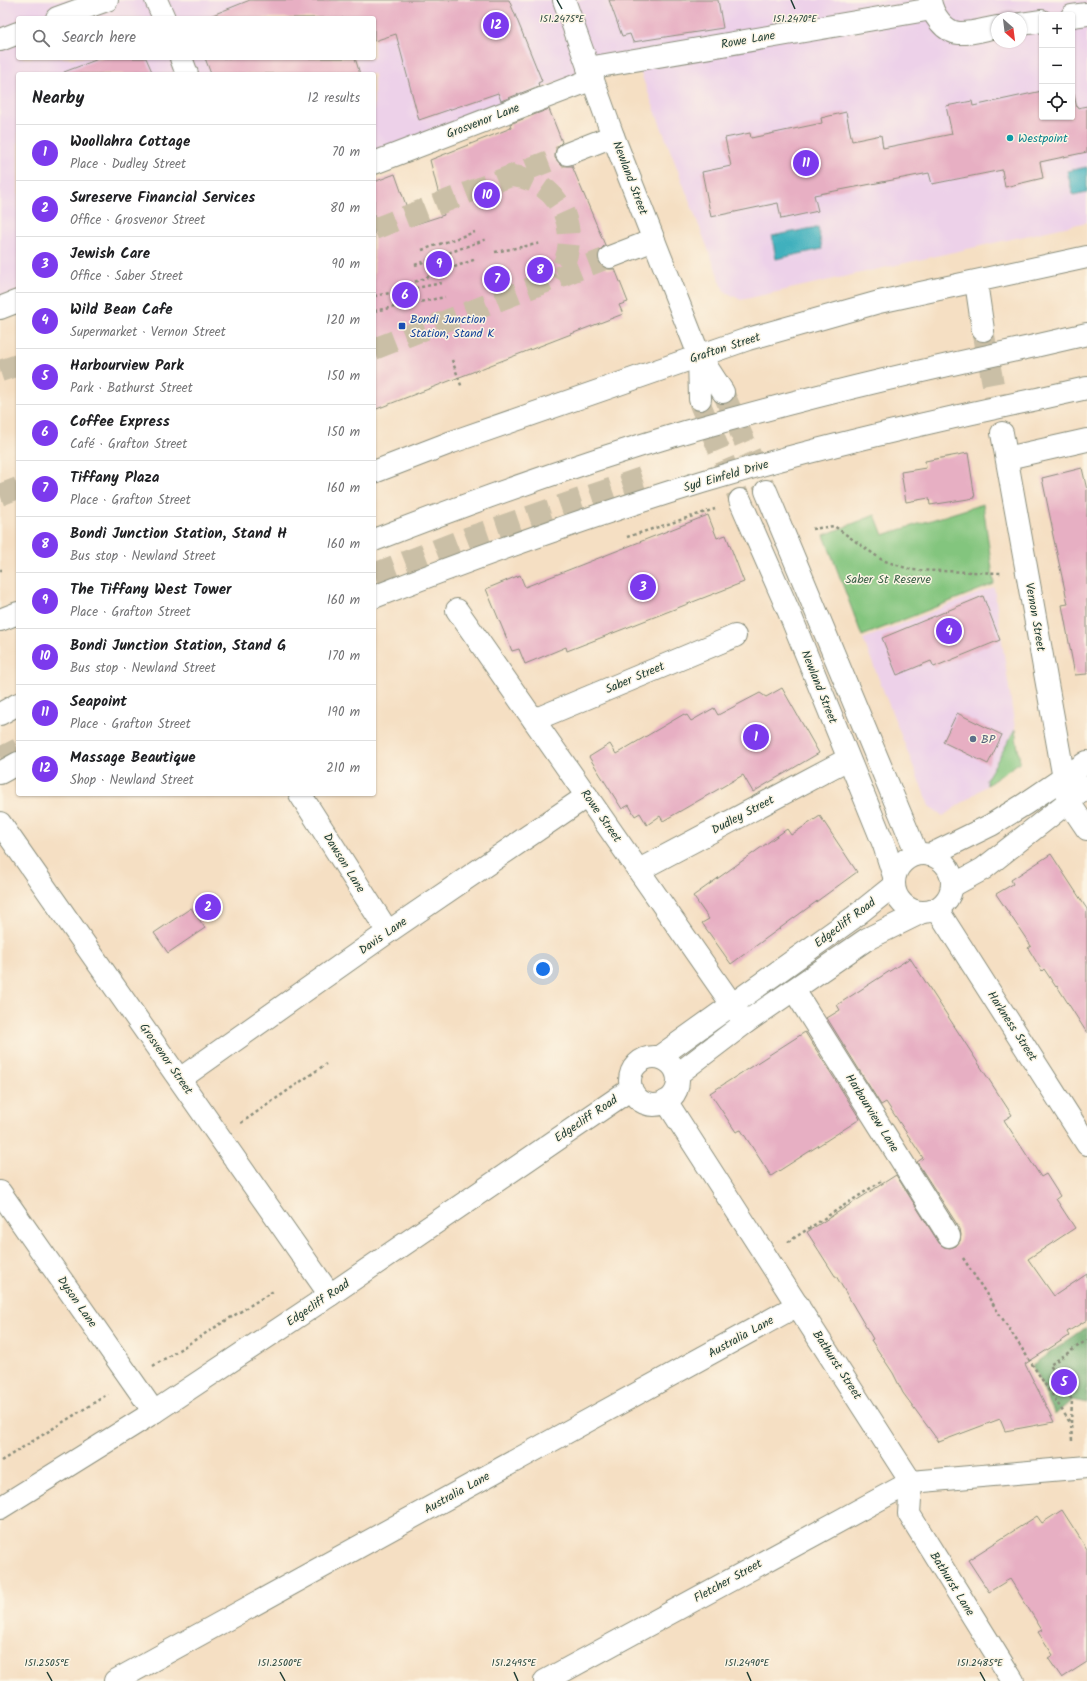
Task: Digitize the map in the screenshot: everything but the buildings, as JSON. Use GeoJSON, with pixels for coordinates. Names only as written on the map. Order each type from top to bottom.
{"type":"FeatureCollection","features":[{"type":"Feature","properties":{"kind":"street"},"geometry":{"type":"LineString","coordinates":[[63,16],[107,0]]}},
{"type":"Feature","properties":{"kind":"street"},"geometry":{"type":"LineString","coordinates":[[156,0],[163,16]]}},
{"type":"Feature","properties":{"kind":"street","name":"Newland Street"},"geometry":{"type":"LineString","coordinates":[[564,0],[613,136],[699,355],[723,392]]}},
{"type":"Feature","properties":{"kind":"street"},"geometry":{"type":"LineString","coordinates":[[931,4],[942,25],[958,33],[991,28]]}},
{"type":"Feature","properties":{"kind":"street","name":"Rowe Lane"},"geometry":{"type":"LineString","coordinates":[[590,74],[931,4]]}},
{"type":"Feature","properties":{"kind":"street"},"geometry":{"type":"LineString","coordinates":[[1075,16],[1087,14]]}},
{"type":"Feature","properties":{"kind":"street"},"geometry":{"type":"LineString","coordinates":[[1027,23],[1039,21]]}},
{"type":"Feature","properties":{"kind":"street"},"geometry":{"type":"LineString","coordinates":[[0,40],[16,34]]}},
{"type":"Feature","properties":{"kind":"street"},"geometry":{"type":"LineString","coordinates":[[182,60],[186,72]]}},
{"type":"Feature","properties":{"kind":"street","name":"Grosvenor Lane"},"geometry":{"type":"LineString","coordinates":[[376,163],[590,74]]}},
{"type":"Feature","properties":{"kind":"street"},"geometry":{"type":"LineString","coordinates":[[567,154],[613,136]]}},
{"type":"Feature","properties":{"kind":"street"},"geometry":{"type":"LineString","coordinates":[[610,257],[654,240]]}},
{"type":"Feature","properties":{"kind":"street","name":"Grafton Street"},"geometry":{"type":"LineString","coordinates":[[376,471],[452,442],[748,339],[879,302],[1087,257]]}},
{"type":"Feature","properties":{"kind":"street"},"geometry":{"type":"LineString","coordinates":[[976,282],[983,330]]}},
{"type":"Feature","properties":{"kind":"street"},"geometry":{"type":"LineString","coordinates":[[0,308],[16,302]]}},
{"type":"Feature","properties":{"kind":"street"},"geometry":{"type":"LineString","coordinates":[[376,539],[464,505],[684,432],[922,370],[1087,334]]}},
{"type":"Feature","properties":{"kind":"street","name":"Newland Street"},"geometry":{"type":"LineString","coordinates":[[699,355],[700,399]]}},
{"type":"Feature","properties":{"kind":"street","name":"Syd Einfeld Drive"},"geometry":{"type":"LineString","coordinates":[[376,596],[482,556],[587,519],[702,482],[926,423],[1087,388]]}},
{"type":"Feature","properties":{"kind":"street","name":"Vernon Street"},"geometry":{"type":"LineString","coordinates":[[1002,433],[1068,800]]}},
{"type":"Feature","properties":{"kind":"street"},"geometry":{"type":"LineString","coordinates":[[1007,458],[1087,440]]}},
{"type":"Feature","properties":{"kind":"street"},"geometry":{"type":"LineString","coordinates":[[766,491],[924,854]]}},
{"type":"Feature","properties":{"kind":"street","name":"Newland Street"},"geometry":{"type":"LineString","coordinates":[[740,500],[789,612],[884,845],[894,881]]}},
{"type":"Feature","properties":{"kind":"street","name":"Rowe Street"},"geometry":{"type":"LineString","coordinates":[[457,610],[745,1022]]}},
{"type":"Feature","properties":{"kind":"street"},"geometry":{"type":"LineString","coordinates":[[0,620],[16,614]]}},
{"type":"Feature","properties":{"kind":"street","name":"Saber Street"},"geometry":{"type":"LineString","coordinates":[[534,720],[735,636]]}},
{"type":"Feature","properties":{"kind":"street"},"geometry":{"type":"LineString","coordinates":[[0,714],[16,705]]}},
{"type":"Feature","properties":{"kind":"street","name":"Dudley Street"},"geometry":{"type":"LineString","coordinates":[[639,870],[848,759]]}},
{"type":"Feature","properties":{"kind":"street"},"geometry":{"type":"LineString","coordinates":[[924,854],[938,858],[949,869],[952,877],[952,886],[950,895],[945,902],[928,911],[912,911],[905,906],[895,894],[894,881],[897,868],[902,862],[909,857],[924,854],[992,825],[1087,762]]}},
{"type":"Feature","properties":{"kind":"street"},"geometry":{"type":"LineString","coordinates":[[0,773],[16,764]]}},
{"type":"Feature","properties":{"kind":"street"},"geometry":{"type":"LineString","coordinates":[[952,886],[983,869],[1068,800],[1087,787]]}},
{"type":"Feature","properties":{"kind":"street","name":"Dawson Lane"},"geometry":{"type":"LineString","coordinates":[[301,796],[388,932]]}},
{"type":"Feature","properties":{"kind":"street","name":"Davis Lane"},"geometry":{"type":"LineString","coordinates":[[180,1079],[388,932],[587,796]]}},
{"type":"Feature","properties":{"kind":"street"},"geometry":{"type":"LineString","coordinates":[[1068,800],[1087,829]]}},
{"type":"Feature","properties":{"kind":"street","name":"Grosvenor Street"},"geometry":{"type":"LineString","coordinates":[[0,823],[330,1294]]}},
{"type":"Feature","properties":{"kind":"street","name":"Edgecliff Road"},"geometry":{"type":"LineString","coordinates":[[659,1057],[853,918],[894,881]]}},
{"type":"Feature","properties":{"kind":"street","name":"Edgecliff Road"},"geometry":{"type":"LineString","coordinates":[[678,1074],[745,1022],[867,939],[928,911]]}},
{"type":"Feature","properties":{"kind":"street","name":"Harkness Street"},"geometry":{"type":"LineString","coordinates":[[928,911],[1087,1144]]}},
{"type":"Feature","properties":{"kind":"street","name":"Harbourview Lane"},"geometry":{"type":"LineString","coordinates":[[794,990],[949,1236]]}},
{"type":"Feature","properties":{"kind":"street"},"geometry":{"type":"LineString","coordinates":[[652,1056],[659,1057],[671,1063],[675,1068],[678,1074],[678,1088],[674,1095],[666,1101],[656,1105],[648,1104],[635,1096],[631,1089],[631,1075],[638,1062],[652,1056]]}},
{"type":"Feature","properties":{"kind":"street","name":"Edgecliff Road"},"geometry":{"type":"LineString","coordinates":[[0,1508],[154,1412],[631,1089]]}},
{"type":"Feature","properties":{"kind":"street","name":"Bathurst Street"},"geometry":{"type":"LineString","coordinates":[[666,1101],[912,1482]]}},
{"type":"Feature","properties":{"kind":"street","name":"Dyson Lane"},"geometry":{"type":"LineString","coordinates":[[3,1204],[154,1412]]}},
{"type":"Feature","properties":{"kind":"street","name":"Australia Lane"},"geometry":{"type":"LineString","coordinates":[[115,1681],[798,1305]]}},
{"type":"Feature","properties":{"kind":"street"},"geometry":{"type":"LineString","coordinates":[[912,1482],[1087,1467]]}},
{"type":"Feature","properties":{"kind":"street","name":"Fletcher Street"},"geometry":{"type":"LineString","coordinates":[[545,1681],[912,1482]]}},
{"type":"Feature","properties":{"kind":"street","name":"Bathurst Lane"},"geometry":{"type":"LineString","coordinates":[[912,1482],[909,1514],[1013,1681]]}},
{"type":"Feature","properties":{"kind":"path"},"geometry":{"type":"LineString","coordinates":[[422,250],[475,232]]}},
{"type":"Feature","properties":{"kind":"path"},"geometry":{"type":"LineString","coordinates":[[415,265],[487,239]]}},
{"type":"Feature","properties":{"kind":"path"},"geometry":{"type":"LineString","coordinates":[[495,252],[542,243]]}},
{"type":"Feature","properties":{"kind":"path"},"geometry":{"type":"LineString","coordinates":[[398,288],[476,259]]}},
{"type":"Feature","properties":{"kind":"path"},"geometry":{"type":"LineString","coordinates":[[376,296],[442,283]]}},
{"type":"Feature","properties":{"kind":"path"},"geometry":{"type":"LineString","coordinates":[[376,311],[445,297]]}},
{"type":"Feature","properties":{"kind":"path"},"geometry":{"type":"LineString","coordinates":[[452,360],[462,388]]}},
{"type":"Feature","properties":{"kind":"path"},"geometry":{"type":"LineString","coordinates":[[627,536],[740,500]]}},
{"type":"Feature","properties":{"kind":"path"},"geometry":{"type":"LineString","coordinates":[[812,529],[834,526],[882,560],[912,570],[1027,574]]}},
{"type":"Feature","properties":{"kind":"path"},"geometry":{"type":"LineString","coordinates":[[222,1138],[326,1064]]}},
{"type":"Feature","properties":{"kind":"path"},"geometry":{"type":"LineString","coordinates":[[766,1256],[906,1166]]}},
{"type":"Feature","properties":{"kind":"path"},"geometry":{"type":"LineString","coordinates":[[949,1236],[1071,1424],[1072,1400],[1050,1365],[1087,1340]]}},
{"type":"Feature","properties":{"kind":"path"},"geometry":{"type":"LineString","coordinates":[[1,1461],[275,1290]]}},
{"type":"Feature","properties":{"kind":"shaded area"},"geometry":{"type":"Polygon","coordinates":[[[0,0],[1087,0],[1087,222],[741,300],[724,291],[633,53],[376,152],[376,72],[16,72],[16,292],[0,298],[0,0]]]}},
{"type":"Feature","properties":{"kind":"shaded area"},"geometry":{"type":"Polygon","coordinates":[[[994,587],[1020,762],[943,816],[929,806],[863,639],[994,587]]]}},
{"type":"Feature","properties":{"kind":"green space","name":"Saber St Reserve"},"geometry":{"type":"Polygon","coordinates":[[[983,504],[994,584],[862,636],[824,535],[875,515],[883,535],[983,504]]]}},
{"type":"Feature","properties":{"kind":"green space"},"geometry":{"type":"Polygon","coordinates":[[[1015,730],[1020,762],[987,785],[986,780],[1015,730]]]}},
{"type":"Feature","properties":{"kind":"green space"},"geometry":{"type":"Polygon","coordinates":[[[1087,1327],[1087,1403],[1072,1400],[1055,1415],[1032,1365],[1087,1327]]]}},
{"type":"Feature","properties":{"kind":"water"},"geometry":{"type":"Polygon","coordinates":[[[1087,167],[1087,192],[1073,195],[1067,171],[1087,167]]]}},
{"type":"Feature","properties":{"kind":"water"},"geometry":{"type":"Polygon","coordinates":[[[818,227],[822,249],[776,259],[772,236],[818,227]]]}},
{"type":"Feature","properties":{"kind":"tunnel"},"geometry":{"type":"LineString","coordinates":[[376,228],[567,154]]}},
{"type":"Feature","properties":{"kind":"tunnel"},"geometry":{"type":"LineString","coordinates":[[512,176],[527,179],[540,185],[551,194],[560,205],[566,218],[569,232],[569,246],[564,263],[556,278]]}},
{"type":"Feature","properties":{"kind":"tunnel"},"geometry":{"type":"LineString","coordinates":[[376,348],[610,257]]}},
{"type":"Feature","properties":{"kind":"tunnel"},"geometry":{"type":"LineString","coordinates":[[983,330],[1002,433]]}},
{"type":"Feature","properties":{"kind":"tunnel"},"geometry":{"type":"LineString","coordinates":[[0,371],[16,366]]}},
{"type":"Feature","properties":{"kind":"tunnel"},"geometry":{"type":"LineString","coordinates":[[723,392],[766,491]]}},
{"type":"Feature","properties":{"kind":"tunnel"},"geometry":{"type":"LineString","coordinates":[[700,399],[700,404],[740,500]]}},
{"type":"Feature","properties":{"kind":"tunnel"},"geometry":{"type":"LineString","coordinates":[[376,573],[467,538],[642,478]]}},
{"type":"Feature","properties":{"kind":"tunnel"},"geometry":{"type":"LineString","coordinates":[[0,495],[16,489]]}},
{"type":"Feature","properties":{"kind":"tunnel"},"geometry":{"type":"LineString","coordinates":[[0,758],[16,750]]}},
{"type":"Feature","properties":{"kind":"place","name":"Massage Beautique"},"geometry":{"type":"Point","coordinates":[496,25]}},
{"type":"Feature","properties":{"kind":"place","name":"Westpoint"},"geometry":{"type":"Point","coordinates":[1010,138]}},
{"type":"Feature","properties":{"kind":"place","name":"Seapoint"},"geometry":{"type":"Point","coordinates":[806,163]}},
{"type":"Feature","properties":{"kind":"place","name":"Bondi Junction Station, Stand G"},"geometry":{"type":"Point","coordinates":[487,195]}},
{"type":"Feature","properties":{"kind":"place","name":"The Tiffany West Tower"},"geometry":{"type":"Point","coordinates":[439,264]}},
{"type":"Feature","properties":{"kind":"place","name":"Bondi Junction Station, Stand H"},"geometry":{"type":"Point","coordinates":[540,270]}},
{"type":"Feature","properties":{"kind":"place","name":"Tiffany Plaza"},"geometry":{"type":"Point","coordinates":[497,279]}},
{"type":"Feature","properties":{"kind":"place","name":"Coffee Express"},"geometry":{"type":"Point","coordinates":[405,295]}},
{"type":"Feature","properties":{"kind":"place","name":"Bondi Junction Station, Stand K"},"geometry":{"type":"Point","coordinates":[402,326]}},
{"type":"Feature","properties":{"kind":"place","name":"Jewish Care"},"geometry":{"type":"Point","coordinates":[643,587]}},
{"type":"Feature","properties":{"kind":"place","name":"Wild Bean Cafe"},"geometry":{"type":"Point","coordinates":[949,631]}},
{"type":"Feature","properties":{"kind":"place","name":"Woollahra Cottage"},"geometry":{"type":"Point","coordinates":[756,737]}},
{"type":"Feature","properties":{"kind":"place","name":"BP"},"geometry":{"type":"Point","coordinates":[973,739]}},
{"type":"Feature","properties":{"kind":"place","name":"Sureserve Financial Services"},"geometry":{"type":"Point","coordinates":[208,907]}},
{"type":"Feature","properties":{"kind":"place","name":"Harbourview Park"},"geometry":{"type":"Point","coordinates":[1064,1382]}}]}
